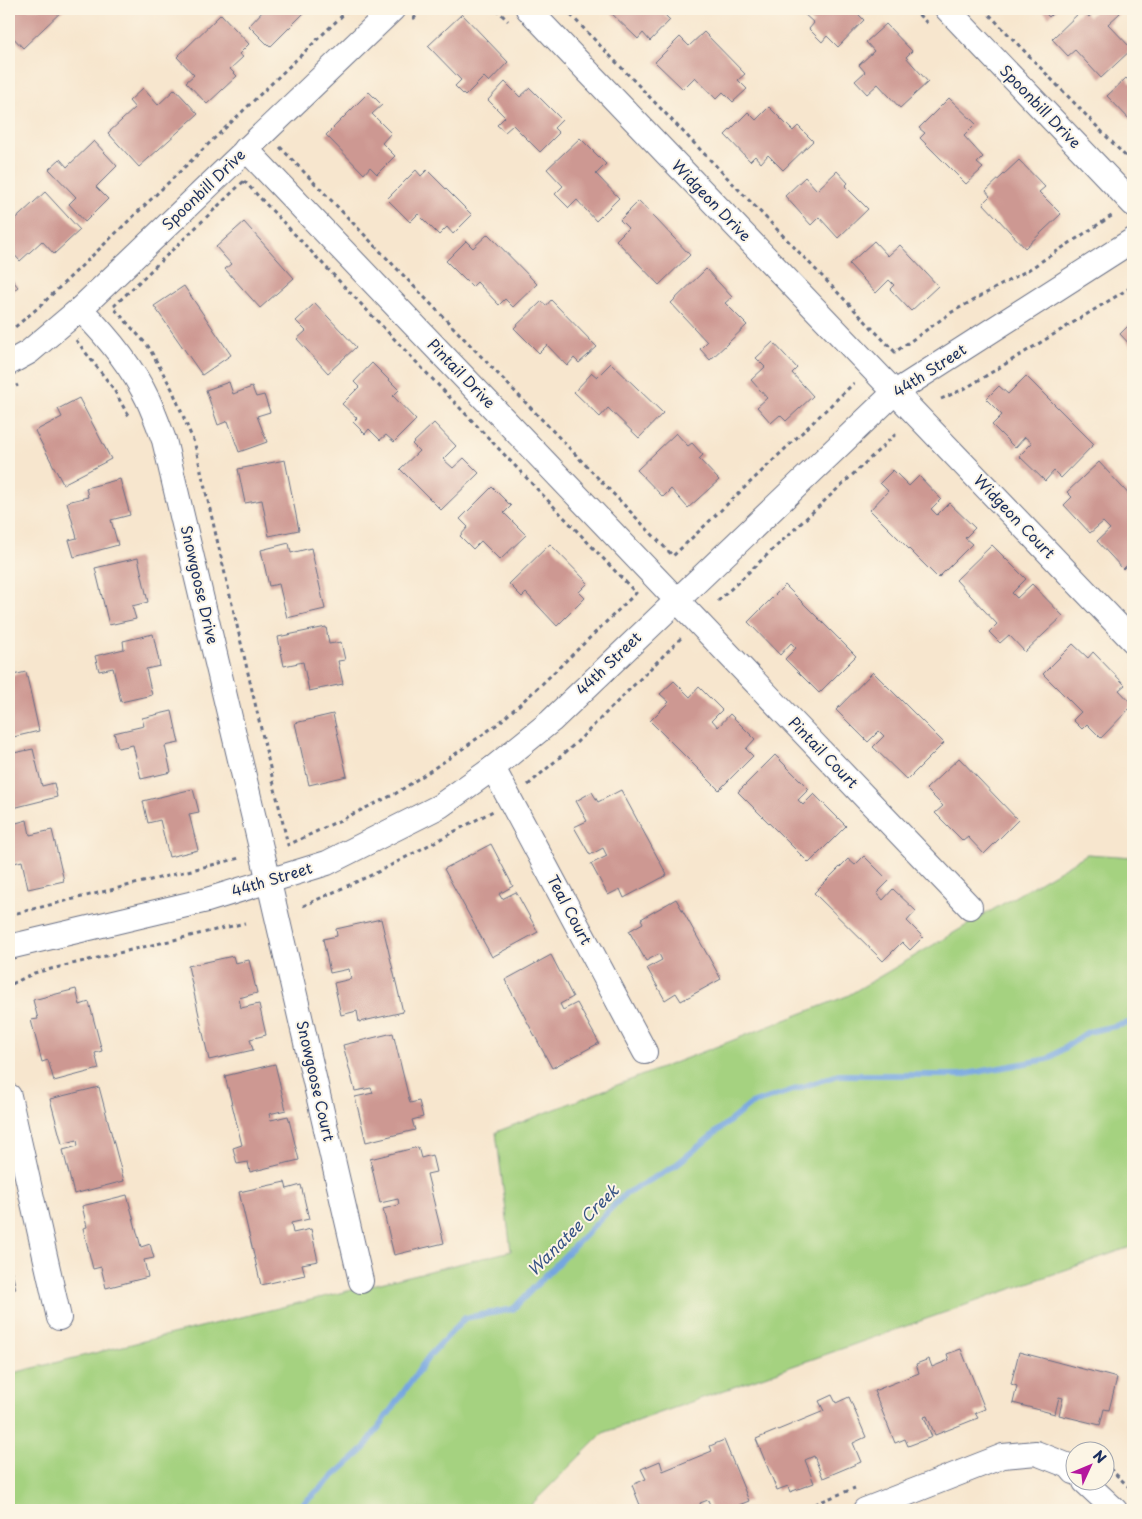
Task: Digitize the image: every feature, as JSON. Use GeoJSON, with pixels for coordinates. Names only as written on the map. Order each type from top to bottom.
{"type":"FeatureCollection","features":[{"type":"Feature","properties":{"kind":"street","name":"Spoonbill Drive"},"geometry":{"type":"LineString","coordinates":[[947,9],[1133,204]]}},
{"type":"Feature","properties":{"kind":"street","name":"Spoonbill Drive"},"geometry":{"type":"LineString","coordinates":[[9,362],[29,352],[80,309],[246,149],[401,16]]}},
{"type":"Feature","properties":{"kind":"street","name":"Widgeon Drive"},"geometry":{"type":"LineString","coordinates":[[519,16],[894,393]]}},
{"type":"Feature","properties":{"kind":"street","name":"Pintail Drive"},"geometry":{"type":"LineString","coordinates":[[246,149],[676,600]]}},
{"type":"Feature","properties":{"kind":"street","name":"44th Street"},"geometry":{"type":"LineString","coordinates":[[9,947],[207,900],[269,882],[327,863],[440,806],[493,768],[550,721],[894,393],[1133,240]]}},
{"type":"Feature","properties":{"kind":"street","name":"Snowgoose Drive"},"geometry":{"type":"LineString","coordinates":[[80,309],[105,335],[129,368],[147,399],[164,440],[269,882]]}},
{"type":"Feature","properties":{"kind":"street","name":"Widgeon Court"},"geometry":{"type":"LineString","coordinates":[[894,393],[1133,641]]}},
{"type":"Feature","properties":{"kind":"street","name":"Pintail Court"},"geometry":{"type":"LineString","coordinates":[[676,600],[970,907]]}},
{"type":"Feature","properties":{"kind":"street","name":"Teal Court"},"geometry":{"type":"LineString","coordinates":[[493,768],[645,1052]]}},
{"type":"Feature","properties":{"kind":"street","name":"Snowgoose Court"},"geometry":{"type":"LineString","coordinates":[[269,882],[361,1281]]}},
{"type":"Feature","properties":{"kind":"street"},"geometry":{"type":"LineString","coordinates":[[9,1096],[59,1318]]}},
{"type":"Feature","properties":{"kind":"street"},"geometry":{"type":"LineString","coordinates":[[865,1510],[1003,1456],[1036,1453],[1064,1464]]}},
{"type":"Feature","properties":{"kind":"street"},"geometry":{"type":"LineString","coordinates":[[1095,1492],[1115,1510]]}},
{"type":"Feature","properties":{"kind":"path"},"geometry":{"type":"LineString","coordinates":[[9,332],[40,307],[349,9]]}},
{"type":"Feature","properties":{"kind":"path"},"geometry":{"type":"LineString","coordinates":[[401,16],[424,9]]}},
{"type":"Feature","properties":{"kind":"path"},"geometry":{"type":"LineString","coordinates":[[496,9],[519,16]]}},
{"type":"Feature","properties":{"kind":"path"},"geometry":{"type":"LineString","coordinates":[[564,9],[895,352],[952,312],[1028,270],[1113,215],[1106,208]]}},
{"type":"Feature","properties":{"kind":"path"},"geometry":{"type":"LineString","coordinates":[[913,9],[934,30]]}},
{"type":"Feature","properties":{"kind":"path"},"geometry":{"type":"LineString","coordinates":[[984,9],[1133,164]]}},
{"type":"Feature","properties":{"kind":"path"},"geometry":{"type":"LineString","coordinates":[[286,140],[279,146],[673,556],[855,384],[848,376]]}},
{"type":"Feature","properties":{"kind":"path"},"geometry":{"type":"LineString","coordinates":[[244,181],[636,593],[513,710],[451,758],[395,794],[288,844],[195,445],[172,389],[148,346],[113,307],[244,181]]}},
{"type":"Feature","properties":{"kind":"path"},"geometry":{"type":"LineString","coordinates":[[941,400],[966,388],[1133,286]]}},
{"type":"Feature","properties":{"kind":"path"},"geometry":{"type":"LineString","coordinates":[[69,346],[76,340],[113,388],[130,419]]}},
{"type":"Feature","properties":{"kind":"path"},"geometry":{"type":"LineString","coordinates":[[9,390],[22,383]]}},
{"type":"Feature","properties":{"kind":"path"},"geometry":{"type":"LineString","coordinates":[[718,601],[898,432]]}},
{"type":"Feature","properties":{"kind":"path"},"geometry":{"type":"LineString","coordinates":[[526,787],[576,743],[681,638]]}},
{"type":"Feature","properties":{"kind":"path"},"geometry":{"type":"LineString","coordinates":[[304,906],[378,872],[497,809]]}},
{"type":"Feature","properties":{"kind":"path"},"geometry":{"type":"LineString","coordinates":[[9,915],[240,858],[238,848]]}},
{"type":"Feature","properties":{"kind":"path"},"geometry":{"type":"LineString","coordinates":[[12,984],[34,973],[245,923]]}},
{"type":"Feature","properties":{"kind":"path"},"geometry":{"type":"LineString","coordinates":[[1114,1473],[1133,1491]]}},
{"type":"Feature","properties":{"kind":"green space"},"geometry":{"type":"Polygon","coordinates":[[[1087,854],[1133,857],[1133,1246],[603,1433],[526,1510],[9,1510],[9,1374],[511,1251],[496,1132],[847,996],[1087,854]]]}},
{"type":"Feature","properties":{"kind":"building"},"geometry":{"type":"Polygon","coordinates":[[[10,9],[64,9],[23,48],[9,33],[10,9]]]}},
{"type":"Feature","properties":{"kind":"building"},"geometry":{"type":"Polygon","coordinates":[[[263,9],[308,9],[270,47],[249,26],[263,9]]]}},
{"type":"Feature","properties":{"kind":"building"},"geometry":{"type":"Polygon","coordinates":[[[607,9],[659,9],[670,20],[650,41],[643,33],[638,39],[607,9]]]}},
{"type":"Feature","properties":{"kind":"building"},"geometry":{"type":"Polygon","coordinates":[[[805,9],[853,9],[864,20],[838,47],[827,36],[822,42],[809,29],[814,23],[803,13],[805,9]]]}},
{"type":"Feature","properties":{"kind":"building"},"geometry":{"type":"Polygon","coordinates":[[[1041,9],[1057,9],[1049,17],[1041,9]]]}},
{"type":"Feature","properties":{"kind":"building"},"geometry":{"type":"Polygon","coordinates":[[[1097,9],[1116,9],[1120,13],[1108,24],[1132,49],[1101,78],[1075,50],[1068,56],[1052,39],[1082,10],[1089,17],[1097,9]]]}},
{"type":"Feature","properties":{"kind":"building"},"geometry":{"type":"Polygon","coordinates":[[[221,14],[249,44],[239,54],[243,57],[230,69],[237,76],[207,104],[186,82],[194,75],[177,57],[221,14]]]}},
{"type":"Feature","properties":{"kind":"building"},"geometry":{"type":"Polygon","coordinates":[[[462,14],[508,62],[489,82],[484,77],[465,96],[455,86],[461,80],[428,46],[462,14]]]}},
{"type":"Feature","properties":{"kind":"building"},"geometry":{"type":"Polygon","coordinates":[[[886,24],[912,51],[906,57],[928,82],[900,108],[878,84],[867,94],[855,81],[865,72],[859,65],[874,51],[866,42],[886,24]]]}},
{"type":"Feature","properties":{"kind":"building"},"geometry":{"type":"Polygon","coordinates":[[[704,32],[745,74],[738,80],[747,89],[733,102],[723,92],[716,99],[695,77],[683,89],[655,62],[680,37],[689,46],[704,32]]]}},
{"type":"Feature","properties":{"kind":"building"},"geometry":{"type":"Polygon","coordinates":[[[1126,78],[1133,85],[1133,123],[1107,96],[1126,78]]]}},
{"type":"Feature","properties":{"kind":"building"},"geometry":{"type":"Polygon","coordinates":[[[505,82],[520,97],[530,88],[562,120],[554,128],[559,133],[540,152],[513,125],[505,132],[497,125],[505,117],[488,100],[505,82]]]}},
{"type":"Feature","properties":{"kind":"building"},"geometry":{"type":"Polygon","coordinates":[[[143,88],[158,105],[175,89],[198,114],[139,167],[108,133],[135,108],[129,101],[143,88]]]}},
{"type":"Feature","properties":{"kind":"building"},"geometry":{"type":"Polygon","coordinates":[[[369,92],[382,105],[372,114],[391,133],[382,143],[395,156],[377,174],[370,167],[364,174],[326,135],[369,92]]]}},
{"type":"Feature","properties":{"kind":"building"},"geometry":{"type":"Polygon","coordinates":[[[949,98],[976,124],[964,136],[983,157],[977,163],[983,168],[966,184],[920,138],[925,133],[919,128],[949,98]]]}},
{"type":"Feature","properties":{"kind":"building"},"geometry":{"type":"Polygon","coordinates":[[[769,107],[793,131],[798,126],[813,141],[783,170],[768,155],[761,163],[755,156],[750,161],[725,135],[748,112],[756,120],[769,107]]]}},
{"type":"Feature","properties":{"kind":"building"},"geometry":{"type":"Polygon","coordinates":[[[580,138],[606,164],[596,174],[619,198],[596,221],[577,200],[569,208],[555,194],[563,186],[547,169],[580,138]]]}},
{"type":"Feature","properties":{"kind":"building"},"geometry":{"type":"Polygon","coordinates":[[[94,141],[117,166],[96,187],[108,199],[85,222],[69,204],[76,197],[49,169],[60,159],[67,167],[94,141]]]}},
{"type":"Feature","properties":{"kind":"building"},"geometry":{"type":"Polygon","coordinates":[[[1019,160],[1045,187],[1039,192],[1061,214],[1025,248],[983,203],[990,196],[986,191],[1019,160]]]}},
{"type":"Feature","properties":{"kind":"building"},"geometry":{"type":"Polygon","coordinates":[[[416,170],[421,176],[427,170],[472,215],[453,234],[447,227],[439,235],[418,214],[410,222],[387,199],[416,170]]]}},
{"type":"Feature","properties":{"kind":"building"},"geometry":{"type":"Polygon","coordinates":[[[837,171],[848,183],[845,186],[868,209],[838,238],[819,217],[811,225],[785,196],[805,177],[817,190],[837,171]]]}},
{"type":"Feature","properties":{"kind":"building"},"geometry":{"type":"Polygon","coordinates":[[[45,192],[80,230],[54,254],[42,241],[20,261],[9,249],[9,225],[45,192]]]}},
{"type":"Feature","properties":{"kind":"building"},"geometry":{"type":"Polygon","coordinates":[[[639,201],[690,255],[659,285],[616,240],[628,228],[620,220],[639,201]]]}},
{"type":"Feature","properties":{"kind":"building"},"geometry":{"type":"Polygon","coordinates":[[[244,222],[294,278],[260,308],[225,269],[231,264],[216,247],[244,222]]]}},
{"type":"Feature","properties":{"kind":"building"},"geometry":{"type":"Polygon","coordinates":[[[488,234],[537,284],[513,307],[505,299],[499,305],[477,282],[472,287],[446,261],[466,241],[473,248],[488,234]]]}},
{"type":"Feature","properties":{"kind":"building"},"geometry":{"type":"Polygon","coordinates":[[[874,241],[888,256],[900,245],[938,286],[911,311],[890,289],[894,285],[889,280],[876,293],[849,264],[874,241]]]}},
{"type":"Feature","properties":{"kind":"building"},"geometry":{"type":"Polygon","coordinates":[[[706,269],[732,297],[725,303],[747,325],[710,360],[700,349],[707,342],[671,303],[706,269]]]}},
{"type":"Feature","properties":{"kind":"building"},"geometry":{"type":"Polygon","coordinates":[[[9,276],[18,287],[9,294],[9,276]]]}},
{"type":"Feature","properties":{"kind":"building"},"geometry":{"type":"Polygon","coordinates":[[[184,286],[231,355],[202,375],[154,306],[184,286]]]}},
{"type":"Feature","properties":{"kind":"building"},"geometry":{"type":"Polygon","coordinates":[[[551,300],[597,347],[579,363],[574,358],[567,366],[547,345],[539,353],[514,328],[542,301],[546,306],[551,300]]]}},
{"type":"Feature","properties":{"kind":"building"},"geometry":{"type":"Polygon","coordinates":[[[315,303],[356,347],[328,373],[297,339],[306,331],[296,321],[315,303]]]}},
{"type":"Feature","properties":{"kind":"building"},"geometry":{"type":"Polygon","coordinates":[[[1133,321],[1133,348],[1120,334],[1133,321]]]}},
{"type":"Feature","properties":{"kind":"building"},"geometry":{"type":"Polygon","coordinates":[[[773,342],[797,368],[792,373],[813,396],[786,421],[780,415],[771,423],[757,407],[767,398],[751,380],[765,367],[756,358],[773,342]]]}},
{"type":"Feature","properties":{"kind":"building"},"geometry":{"type":"Polygon","coordinates":[[[372,363],[399,390],[393,396],[416,420],[394,442],[386,435],[380,440],[369,429],[365,434],[353,422],[357,418],[342,404],[359,387],[354,382],[372,363]]]}},
{"type":"Feature","properties":{"kind":"building"},"geometry":{"type":"Polygon","coordinates":[[[611,363],[663,413],[639,438],[608,408],[600,417],[574,392],[592,373],[597,377],[611,363]]]}},
{"type":"Feature","properties":{"kind":"building"},"geometry":{"type":"Polygon","coordinates":[[[1026,376],[1094,444],[1061,478],[1054,471],[1045,481],[1019,456],[1032,443],[1025,437],[1015,448],[992,425],[1002,415],[986,399],[999,386],[1008,394],[1026,376]]]}},
{"type":"Feature","properties":{"kind":"building"},"geometry":{"type":"Polygon","coordinates":[[[229,382],[233,394],[252,387],[256,397],[264,395],[270,412],[257,416],[267,442],[239,452],[228,421],[218,425],[206,390],[229,382]]]}},
{"type":"Feature","properties":{"kind":"building"},"geometry":{"type":"Polygon","coordinates":[[[79,398],[111,459],[63,484],[35,431],[62,417],[58,409],[79,398]]]}},
{"type":"Feature","properties":{"kind":"building"},"geometry":{"type":"Polygon","coordinates":[[[434,423],[456,446],[443,459],[453,468],[464,458],[479,473],[441,510],[400,469],[419,451],[412,444],[434,423]]]}},
{"type":"Feature","properties":{"kind":"building"},"geometry":{"type":"Polygon","coordinates":[[[676,433],[688,446],[692,443],[703,455],[699,459],[719,480],[688,508],[671,489],[663,497],[637,470],[676,433]]]}},
{"type":"Feature","properties":{"kind":"building"},"geometry":{"type":"Polygon","coordinates":[[[285,460],[299,530],[269,536],[262,500],[245,503],[238,469],[285,460]]]}},
{"type":"Feature","properties":{"kind":"building"},"geometry":{"type":"Polygon","coordinates":[[[1099,462],[1133,499],[1133,564],[1131,561],[1123,569],[1097,541],[1110,529],[1103,522],[1090,533],[1064,505],[1072,497],[1067,492],[1099,462]]]}},
{"type":"Feature","properties":{"kind":"building"},"geometry":{"type":"Polygon","coordinates":[[[893,470],[909,486],[919,476],[941,499],[931,509],[937,515],[949,503],[975,528],[965,538],[972,544],[938,578],[870,510],[888,491],[880,483],[893,470]]]}},
{"type":"Feature","properties":{"kind":"building"},"geometry":{"type":"Polygon","coordinates":[[[120,479],[130,515],[111,520],[118,545],[74,557],[69,540],[77,538],[67,502],[88,497],[86,488],[120,479]]]}},
{"type":"Feature","properties":{"kind":"building"},"geometry":{"type":"Polygon","coordinates":[[[492,487],[511,506],[504,513],[526,535],[500,560],[481,541],[473,549],[460,536],[468,527],[460,519],[492,487]]]}},
{"type":"Feature","properties":{"kind":"building"},"geometry":{"type":"Polygon","coordinates":[[[289,543],[291,553],[311,548],[325,609],[287,618],[279,584],[269,586],[261,550],[289,543]]]}},
{"type":"Feature","properties":{"kind":"building"},"geometry":{"type":"Polygon","coordinates":[[[550,544],[588,583],[579,592],[585,598],[557,626],[526,593],[522,597],[509,584],[550,544]]]}},
{"type":"Feature","properties":{"kind":"building"},"geometry":{"type":"Polygon","coordinates":[[[992,545],[1026,579],[1012,593],[1017,598],[1032,584],[1063,616],[1025,652],[1009,635],[1000,643],[989,632],[997,624],[956,580],[992,545]]]}},
{"type":"Feature","properties":{"kind":"building"},"geometry":{"type":"Polygon","coordinates":[[[138,558],[148,602],[132,606],[136,619],[109,625],[95,568],[138,558]]]}},
{"type":"Feature","properties":{"kind":"building"},"geometry":{"type":"Polygon","coordinates":[[[785,585],[856,656],[819,693],[785,659],[796,648],[791,643],[780,655],[748,622],[785,585]]]}},
{"type":"Feature","properties":{"kind":"building"},"geometry":{"type":"Polygon","coordinates":[[[326,627],[329,644],[341,642],[345,660],[338,661],[343,684],[309,691],[303,662],[284,666],[278,637],[326,627]]]}},
{"type":"Feature","properties":{"kind":"building"},"geometry":{"type":"Polygon","coordinates":[[[153,634],[160,666],[146,669],[152,695],[121,702],[113,668],[99,671],[95,656],[124,649],[123,641],[153,634]]]}},
{"type":"Feature","properties":{"kind":"building"},"geometry":{"type":"Polygon","coordinates":[[[1073,644],[1088,658],[1093,652],[1125,685],[1119,690],[1133,705],[1101,738],[1087,724],[1082,729],[1073,720],[1081,712],[1043,674],[1073,644]]]}},
{"type":"Feature","properties":{"kind":"building"},"geometry":{"type":"Polygon","coordinates":[[[26,672],[39,731],[9,738],[9,676],[26,672]]]}},
{"type":"Feature","properties":{"kind":"building"},"geometry":{"type":"Polygon","coordinates":[[[873,672],[944,743],[907,780],[873,747],[884,736],[879,731],[868,742],[836,710],[873,672]]]}},
{"type":"Feature","properties":{"kind":"building"},"geometry":{"type":"Polygon","coordinates":[[[674,681],[690,697],[699,687],[722,710],[712,720],[718,727],[730,714],[755,739],[746,749],[753,756],[719,790],[650,721],[669,702],[660,694],[674,681]]]}},
{"type":"Feature","properties":{"kind":"building"},"geometry":{"type":"Polygon","coordinates":[[[172,711],[179,743],[165,746],[171,772],[141,779],[133,745],[118,748],[114,733],[144,726],[142,718],[172,711]]]}},
{"type":"Feature","properties":{"kind":"building"},"geometry":{"type":"Polygon","coordinates":[[[333,714],[347,776],[309,785],[295,723],[333,714]]]}},
{"type":"Feature","properties":{"kind":"building"},"geometry":{"type":"Polygon","coordinates":[[[33,749],[42,786],[54,783],[57,797],[9,809],[9,754],[33,749]]]}},
{"type":"Feature","properties":{"kind":"building"},"geometry":{"type":"Polygon","coordinates":[[[775,755],[809,789],[798,800],[803,805],[814,794],[846,826],[809,863],[738,792],[775,755]]]}},
{"type":"Feature","properties":{"kind":"building"},"geometry":{"type":"Polygon","coordinates":[[[959,758],[1018,820],[984,854],[968,837],[963,841],[935,813],[943,806],[926,789],[959,758]]]}},
{"type":"Feature","properties":{"kind":"building"},"geometry":{"type":"Polygon","coordinates":[[[193,789],[199,812],[189,814],[198,850],[169,857],[160,820],[148,823],[143,801],[193,789]]]}},
{"type":"Feature","properties":{"kind":"building"},"geometry":{"type":"Polygon","coordinates":[[[621,790],[667,875],[624,898],[620,889],[608,895],[591,864],[607,856],[603,848],[590,855],[574,827],[587,821],[576,801],[592,792],[598,802],[621,790]]]}},
{"type":"Feature","properties":{"kind":"building"},"geometry":{"type":"Polygon","coordinates":[[[27,820],[30,835],[52,830],[64,881],[28,889],[22,861],[10,864],[9,825],[27,820]]]}},
{"type":"Feature","properties":{"kind":"building"},"geometry":{"type":"Polygon","coordinates":[[[491,844],[513,886],[499,894],[502,899],[516,892],[538,932],[492,957],[444,869],[491,844]]]}},
{"type":"Feature","properties":{"kind":"building"},"geometry":{"type":"Polygon","coordinates":[[[864,856],[889,881],[877,893],[883,900],[893,889],[916,911],[907,921],[923,937],[910,950],[902,942],[883,961],[814,893],[848,859],[855,865],[864,856]]]}},
{"type":"Feature","properties":{"kind":"building"},"geometry":{"type":"Polygon","coordinates":[[[676,899],[721,979],[681,1001],[676,993],[665,1000],[647,968],[662,960],[659,954],[646,961],[629,931],[643,923],[641,919],[676,899]]]}},
{"type":"Feature","properties":{"kind":"building"},"geometry":{"type":"Polygon","coordinates":[[[381,919],[403,1012],[359,1022],[357,1011],[341,1015],[334,983],[351,979],[349,969],[330,973],[323,939],[337,936],[336,929],[381,919]]]}},
{"type":"Feature","properties":{"kind":"building"},"geometry":{"type":"Polygon","coordinates":[[[551,955],[573,997],[560,1004],[563,1010],[577,1003],[599,1043],[552,1068],[505,980],[551,955]]]}},
{"type":"Feature","properties":{"kind":"building"},"geometry":{"type":"Polygon","coordinates":[[[233,956],[235,963],[249,960],[257,993],[239,998],[241,1008],[259,1004],[266,1035],[250,1039],[253,1050],[209,1060],[188,966],[233,956]]]}},
{"type":"Feature","properties":{"kind":"building"},"geometry":{"type":"Polygon","coordinates":[[[76,989],[80,1005],[89,1002],[102,1051],[95,1053],[99,1069],[54,1081],[48,1060],[42,1062],[31,1020],[38,1019],[33,1000],[76,989]]]}},
{"type":"Feature","properties":{"kind":"building"},"geometry":{"type":"Polygon","coordinates":[[[393,1033],[410,1103],[419,1101],[423,1117],[412,1120],[415,1130],[366,1142],[355,1097],[373,1093],[371,1088],[355,1091],[343,1045],[393,1033]]]}},
{"type":"Feature","properties":{"kind":"building"},"geometry":{"type":"Polygon","coordinates":[[[275,1064],[286,1110],[269,1114],[271,1120],[288,1116],[299,1160],[250,1172],[248,1162],[237,1164],[233,1148],[242,1145],[225,1076],[275,1064]]]}},
{"type":"Feature","properties":{"kind":"building"},"geometry":{"type":"Polygon","coordinates":[[[99,1087],[124,1181],[74,1194],[63,1150],[78,1146],[77,1140],[62,1144],[50,1099],[99,1087]]]}},
{"type":"Feature","properties":{"kind":"building"},"geometry":{"type":"Polygon","coordinates":[[[418,1147],[421,1158],[432,1155],[436,1172],[427,1174],[444,1243],[394,1255],[383,1209],[399,1205],[398,1199],[380,1203],[370,1159],[418,1147]]]}},
{"type":"Feature","properties":{"kind":"building"},"geometry":{"type":"Polygon","coordinates":[[[285,1182],[287,1189],[301,1185],[309,1219],[291,1223],[293,1233],[311,1229],[318,1261],[302,1264],[305,1275],[261,1285],[239,1192],[285,1182]]]}},
{"type":"Feature","properties":{"kind":"building"},"geometry":{"type":"Polygon","coordinates":[[[127,1195],[141,1247],[150,1244],[154,1258],[144,1260],[148,1277],[106,1288],[101,1267],[93,1269],[83,1228],[87,1227],[82,1206],[127,1195]]]}},
{"type":"Feature","properties":{"kind":"building"},"geometry":{"type":"Polygon","coordinates":[[[9,1260],[16,1289],[9,1290],[9,1260]]]}},
{"type":"Feature","properties":{"kind":"building"},"geometry":{"type":"Polygon","coordinates":[[[9,1294],[14,1311],[9,1312],[9,1294]]]}},
{"type":"Feature","properties":{"kind":"building"},"geometry":{"type":"Polygon","coordinates":[[[961,1349],[985,1409],[975,1413],[978,1418],[935,1435],[927,1416],[924,1417],[932,1437],[908,1446],[905,1439],[895,1443],[874,1391],[919,1373],[916,1364],[929,1359],[932,1367],[949,1360],[947,1354],[961,1349]]]}},
{"type":"Feature","properties":{"kind":"building"},"geometry":{"type":"Polygon","coordinates":[[[1019,1352],[1117,1378],[1109,1410],[1104,1409],[1100,1425],[1059,1415],[1063,1398],[1059,1397],[1055,1414],[1013,1403],[1017,1386],[1011,1384],[1019,1352]]]}},
{"type":"Feature","properties":{"kind":"building"},"geometry":{"type":"Polygon","coordinates":[[[832,1395],[836,1403],[849,1397],[866,1437],[853,1443],[861,1462],[823,1478],[814,1456],[805,1460],[814,1483],[790,1492],[788,1486],[777,1490],[756,1439],[824,1411],[819,1401],[832,1395]]]}},
{"type":"Feature","properties":{"kind":"building"},"geometry":{"type":"Polygon","coordinates":[[[724,1440],[749,1501],[739,1505],[740,1508],[736,1510],[712,1510],[708,1500],[700,1503],[702,1510],[642,1510],[632,1485],[646,1479],[641,1469],[660,1461],[663,1471],[712,1451],[710,1446],[724,1440]]]}},
{"type":"Feature","properties":{"kind":"waterway","name":"Wanatee Creek"},"geometry":{"type":"LineString","coordinates":[[296,1510],[362,1451],[429,1356],[465,1318],[513,1309],[625,1194],[672,1168],[751,1104],[838,1075],[961,1075],[1048,1059],[1088,1032],[1133,1022]]}}]}
